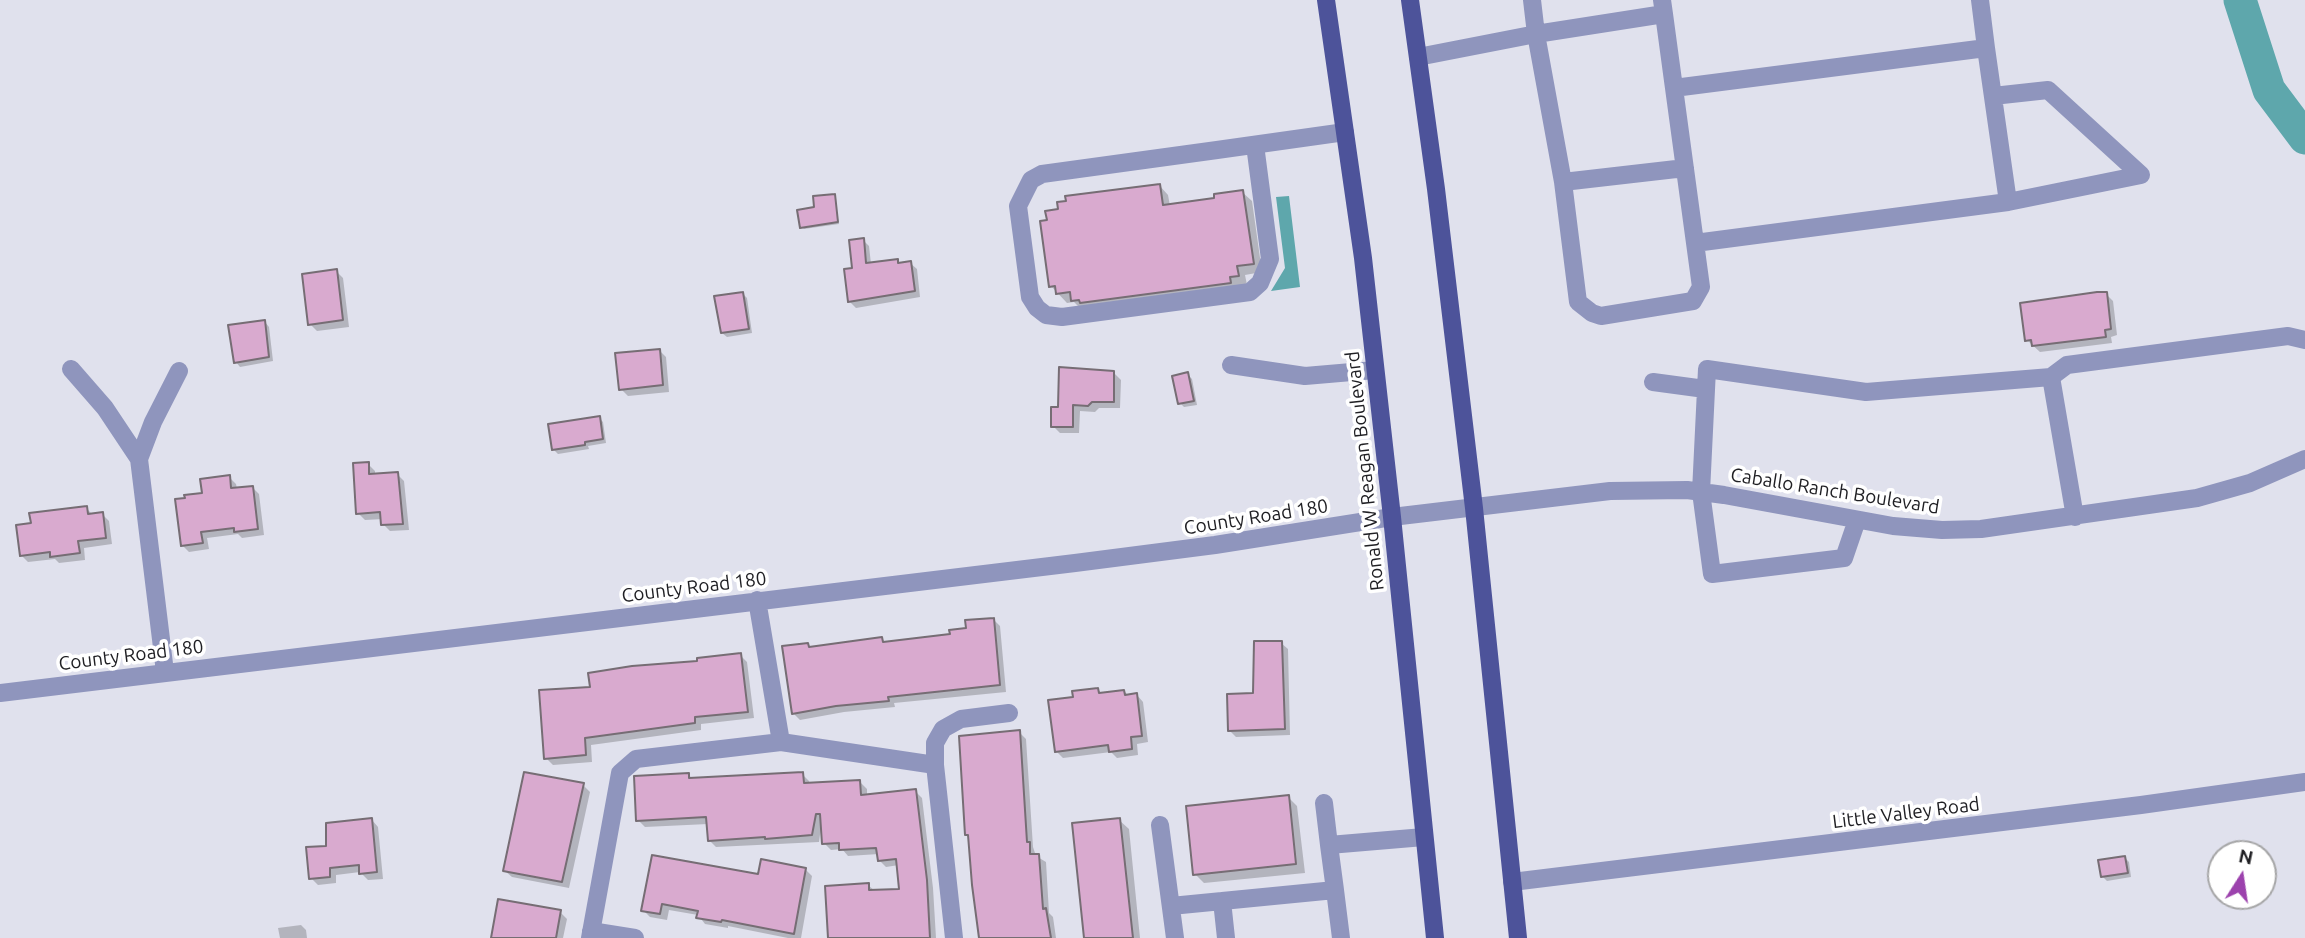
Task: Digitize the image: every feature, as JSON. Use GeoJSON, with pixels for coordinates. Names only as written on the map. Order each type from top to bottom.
{"type":"FeatureCollection","features":[{"type":"Feature","properties":{"kind":"main road","name":"Ronald W Reagan Boulevard"},"geometry":{"type":"LineString","coordinates":[[1326,0],[1363,258],[1435,938]]}},
{"type":"Feature","properties":{"kind":"main road"},"geometry":{"type":"LineString","coordinates":[[1410,0],[1436,189],[1474,508],[1518,938]]}},
{"type":"Feature","properties":{"kind":"street"},"geometry":{"type":"LineString","coordinates":[[1418,57],[1536,34],[1663,7],[1701,287],[1693,301],[1601,316],[1592,313],[1578,302],[1563,182],[1536,34],[1532,0]]}},
{"type":"Feature","properties":{"kind":"street"},"geometry":{"type":"LineString","coordinates":[[1980,0],[2008,202]]}},
{"type":"Feature","properties":{"kind":"street"},"geometry":{"type":"LineString","coordinates":[[1674,88],[1986,48]]}},
{"type":"Feature","properties":{"kind":"street"},"geometry":{"type":"LineString","coordinates":[[1695,243],[2008,202],[2141,176],[2048,90],[1993,96]]}},
{"type":"Feature","properties":{"kind":"street"},"geometry":{"type":"LineString","coordinates":[[1255,145],[1270,259],[1261,283],[1250,292],[1062,317],[1046,315],[1037,308],[1030,297],[1018,206],[1031,180],[1042,174],[1345,132]]}},
{"type":"Feature","properties":{"kind":"street"},"geometry":{"type":"LineString","coordinates":[[1563,182],[1685,169]]}},
{"type":"Feature","properties":{"kind":"street"},"geometry":{"type":"LineString","coordinates":[[1857,520],[1844,558],[1712,574],[1701,492],[1707,369],[1866,392],[2051,377],[2067,365],[2288,336],[2305,340]]}},
{"type":"Feature","properties":{"kind":"street"},"geometry":{"type":"LineString","coordinates":[[1231,365],[1306,376],[1375,370]]}},
{"type":"Feature","properties":{"kind":"street"},"geometry":{"type":"LineString","coordinates":[[71,369],[105,408],[139,459],[165,672]]}},
{"type":"Feature","properties":{"kind":"street"},"geometry":{"type":"LineString","coordinates":[[139,459],[153,422],[179,372]]}},
{"type":"Feature","properties":{"kind":"street"},"geometry":{"type":"LineString","coordinates":[[2051,377],[2075,517]]}},
{"type":"Feature","properties":{"kind":"street"},"geometry":{"type":"LineString","coordinates":[[1653,382],[1705,388]]}},
{"type":"Feature","properties":{"kind":"street","name":"Caballo Ranch Boulevard"},"geometry":{"type":"LineString","coordinates":[[1392,517],[1610,491],[1650,489],[1701,492],[1857,520],[1942,530],[2006,526],[2197,498],[2250,483],[2305,459]]}},
{"type":"Feature","properties":{"kind":"street","name":"County Road 180"},"geometry":{"type":"LineString","coordinates":[[0,692],[1189,548],[1392,517]]}},
{"type":"Feature","properties":{"kind":"street"},"geometry":{"type":"LineString","coordinates":[[757,600],[781,743]]}},
{"type":"Feature","properties":{"kind":"street"},"geometry":{"type":"LineString","coordinates":[[954,938],[935,765],[935,743],[943,729],[961,719],[1009,713]]}},
{"type":"Feature","properties":{"kind":"street"},"geometry":{"type":"LineString","coordinates":[[635,938],[590,934],[620,773],[636,759],[781,743],[935,765]]}},
{"type":"Feature","properties":{"kind":"street","name":"Little Valley Road"},"geometry":{"type":"LineString","coordinates":[[1512,882],[2141,805],[2305,782]]}},
{"type":"Feature","properties":{"kind":"street"},"geometry":{"type":"LineString","coordinates":[[1324,803],[1341,938]]}},
{"type":"Feature","properties":{"kind":"street"},"geometry":{"type":"LineString","coordinates":[[1160,825],[1175,938]]}},
{"type":"Feature","properties":{"kind":"street"},"geometry":{"type":"LineString","coordinates":[[1329,845],[1424,837]]}},
{"type":"Feature","properties":{"kind":"street"},"geometry":{"type":"LineString","coordinates":[[1171,906],[1335,890]]}},
{"type":"Feature","properties":{"kind":"street"},"geometry":{"type":"LineString","coordinates":[[1222,901],[1226,938]]}},
{"type":"Feature","properties":{"kind":"water"},"geometry":{"type":"Polygon","coordinates":[[[1289,196],[1300,287],[1271,291],[1285,268],[1276,197],[1289,196]]]}},
{"type":"Feature","properties":{"kind":"building"},"geometry":{"type":"Polygon","coordinates":[[[1160,184],[1163,205],[1214,198],[1214,194],[1243,190],[1254,264],[1237,266],[1239,276],[1230,277],[1231,283],[1080,303],[1079,300],[1071,301],[1070,292],[1056,294],[1055,286],[1049,287],[1040,221],[1047,220],[1045,211],[1058,209],[1057,202],[1066,201],[1065,196],[1160,184]]]}},
{"type":"Feature","properties":{"kind":"building"},"geometry":{"type":"Polygon","coordinates":[[[835,194],[838,222],[800,228],[797,210],[814,207],[813,196],[835,194]]]}},
{"type":"Feature","properties":{"kind":"building"},"geometry":{"type":"Polygon","coordinates":[[[864,238],[866,263],[898,259],[898,263],[911,261],[915,291],[848,302],[844,269],[852,268],[849,240],[864,238]]]}},
{"type":"Feature","properties":{"kind":"building"},"geometry":{"type":"Polygon","coordinates":[[[337,269],[343,320],[308,325],[302,274],[337,269]]]}},
{"type":"Feature","properties":{"kind":"building"},"geometry":{"type":"Polygon","coordinates":[[[743,292],[749,329],[721,333],[714,296],[743,292]]]}},
{"type":"Feature","properties":{"kind":"building"},"geometry":{"type":"Polygon","coordinates":[[[2107,292],[2111,329],[2105,330],[2106,337],[2032,346],[2031,340],[2025,341],[2020,303],[2107,292]]]}},
{"type":"Feature","properties":{"kind":"building"},"geometry":{"type":"Polygon","coordinates":[[[265,320],[269,357],[234,363],[228,325],[265,320]]]}},
{"type":"Feature","properties":{"kind":"building"},"geometry":{"type":"Polygon","coordinates":[[[660,349],[663,385],[619,390],[615,353],[660,349]]]}},
{"type":"Feature","properties":{"kind":"building"},"geometry":{"type":"Polygon","coordinates":[[[1059,367],[1114,371],[1114,402],[1073,405],[1073,427],[1051,427],[1051,407],[1058,407],[1059,367]]]}},
{"type":"Feature","properties":{"kind":"building"},"geometry":{"type":"Polygon","coordinates":[[[1188,372],[1194,401],[1178,404],[1172,376],[1188,372]]]}},
{"type":"Feature","properties":{"kind":"building"},"geometry":{"type":"Polygon","coordinates":[[[600,416],[603,439],[552,450],[548,424],[600,416]]]}},
{"type":"Feature","properties":{"kind":"building"},"geometry":{"type":"Polygon","coordinates":[[[369,462],[369,474],[398,472],[403,524],[381,525],[380,512],[356,514],[353,463],[369,462]]]}},
{"type":"Feature","properties":{"kind":"building"},"geometry":{"type":"Polygon","coordinates":[[[230,475],[231,488],[253,486],[258,529],[234,532],[234,528],[201,532],[203,543],[181,546],[175,499],[202,493],[200,479],[230,475]]]}},
{"type":"Feature","properties":{"kind":"building"},"geometry":{"type":"Polygon","coordinates":[[[87,506],[88,514],[103,512],[106,538],[78,541],[80,553],[50,557],[50,552],[20,556],[16,525],[31,523],[29,513],[87,506]]]}},
{"type":"Feature","properties":{"kind":"building"},"geometry":{"type":"Polygon","coordinates":[[[994,618],[1000,685],[888,697],[889,701],[792,714],[782,646],[808,643],[809,647],[882,637],[883,642],[950,634],[949,630],[966,628],[965,620],[994,618]]]}},
{"type":"Feature","properties":{"kind":"building"},"geometry":{"type":"Polygon","coordinates":[[[1254,641],[1282,641],[1285,729],[1228,731],[1227,694],[1253,693],[1254,641]]]}},
{"type":"Feature","properties":{"kind":"building"},"geometry":{"type":"Polygon","coordinates":[[[741,653],[748,712],[695,717],[695,723],[585,738],[586,755],[544,759],[539,690],[590,687],[588,673],[632,666],[697,661],[697,658],[741,653]]]}},
{"type":"Feature","properties":{"kind":"building"},"geometry":{"type":"Polygon","coordinates":[[[1098,688],[1099,693],[1124,690],[1125,695],[1137,693],[1142,736],[1131,737],[1132,749],[1109,752],[1108,745],[1055,752],[1048,700],[1073,697],[1072,691],[1098,688]]]}},
{"type":"Feature","properties":{"kind":"building"},"geometry":{"type":"Polygon","coordinates":[[[1020,730],[1027,842],[1030,842],[1030,854],[1039,854],[1043,909],[1046,908],[1051,938],[979,938],[968,835],[965,835],[959,736],[1020,730]]]}},
{"type":"Feature","properties":{"kind":"building"},"geometry":{"type":"Polygon","coordinates":[[[524,772],[584,783],[562,882],[503,871],[524,772]]]}},
{"type":"Feature","properties":{"kind":"building"},"geometry":{"type":"Polygon","coordinates":[[[803,772],[804,783],[860,780],[861,795],[916,789],[927,880],[930,938],[828,938],[825,886],[869,883],[869,890],[899,889],[896,859],[878,861],[876,848],[839,850],[839,843],[822,844],[820,814],[816,814],[812,835],[765,839],[708,841],[706,817],[636,821],[634,776],[689,773],[689,778],[803,772]]]}},
{"type":"Feature","properties":{"kind":"building"},"geometry":{"type":"Polygon","coordinates":[[[1289,795],[1296,864],[1193,875],[1186,806],[1289,795]]]}},
{"type":"Feature","properties":{"kind":"building"},"geometry":{"type":"Polygon","coordinates":[[[372,818],[377,872],[359,874],[359,865],[330,868],[330,877],[309,879],[306,847],[326,846],[326,823],[372,818]]]}},
{"type":"Feature","properties":{"kind":"building"},"geometry":{"type":"Polygon","coordinates":[[[1120,818],[1133,938],[1084,938],[1072,823],[1120,818]]]}},
{"type":"Feature","properties":{"kind":"building"},"geometry":{"type":"Polygon","coordinates":[[[652,855],[758,874],[761,859],[806,868],[794,934],[722,920],[696,918],[698,911],[662,904],[660,914],[641,911],[652,855]]]}},
{"type":"Feature","properties":{"kind":"building"},"geometry":{"type":"Polygon","coordinates":[[[2125,856],[2128,873],[2101,877],[2098,860],[2125,856]]]}},
{"type":"Feature","properties":{"kind":"building"},"geometry":{"type":"Polygon","coordinates":[[[498,899],[561,910],[556,938],[491,938],[498,899]]]}},
{"type":"Feature","properties":{"kind":"waterway"},"geometry":{"type":"LineString","coordinates":[[2240,0],[2269,90],[2305,138]]}}]}
